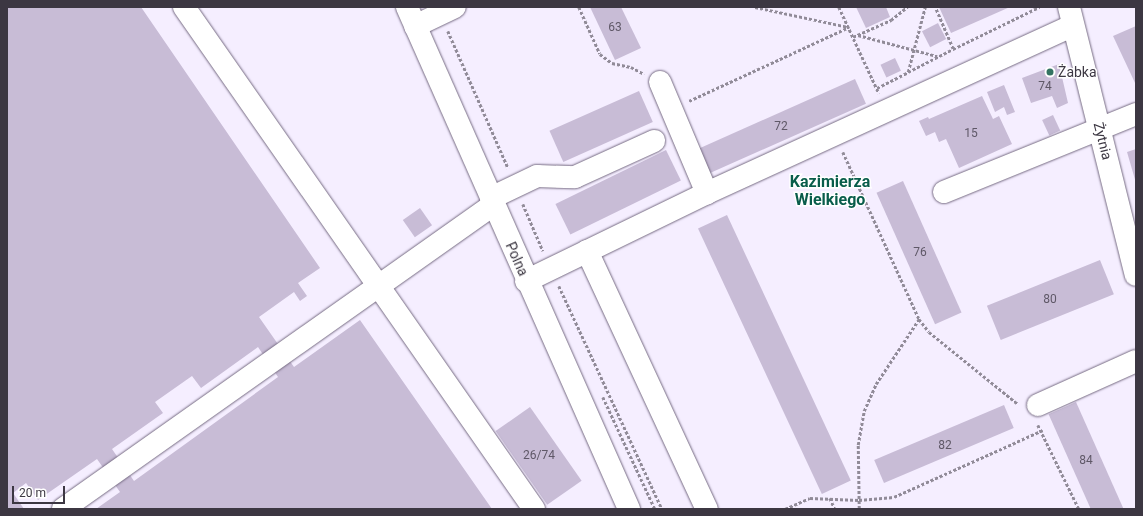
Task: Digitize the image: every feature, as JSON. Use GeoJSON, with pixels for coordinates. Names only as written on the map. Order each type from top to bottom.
{"type":"FeatureCollection","features":[{"type":"Feature","properties":{"kind":"street"},"geometry":{"type":"LineString","coordinates":[[184,7],[534,509]]}},
{"type":"Feature","properties":{"kind":"street"},"geometry":{"type":"LineString","coordinates":[[411,17],[455,7]]}},
{"type":"Feature","properties":{"kind":"street"},"geometry":{"type":"LineString","coordinates":[[526,281],[707,193],[887,110],[1070,16]]}},
{"type":"Feature","properties":{"kind":"street","name":"Żytnia"},"geometry":{"type":"LineString","coordinates":[[1070,16],[1101,129],[1136,275]]}},
{"type":"Feature","properties":{"kind":"street","name":"Polna"},"geometry":{"type":"LineString","coordinates":[[411,17],[526,281],[629,509]]}},
{"type":"Feature","properties":{"kind":"street"},"geometry":{"type":"LineString","coordinates":[[660,82],[707,193]]}},
{"type":"Feature","properties":{"kind":"street"},"geometry":{"type":"LineString","coordinates":[[944,192],[1136,114]]}},
{"type":"Feature","properties":{"kind":"street"},"geometry":{"type":"LineString","coordinates":[[63,509],[379,286],[492,201],[537,176],[575,177],[654,141]]}},
{"type":"Feature","properties":{"kind":"street"},"geometry":{"type":"LineString","coordinates":[[586,251],[707,509]]}},
{"type":"Feature","properties":{"kind":"street"},"geometry":{"type":"LineString","coordinates":[[1032,411],[1136,362]]}},
{"type":"Feature","properties":{"kind":"path"},"geometry":{"type":"LineString","coordinates":[[579,7],[600,54],[612,63],[631,67],[660,82]]}},
{"type":"Feature","properties":{"kind":"path"},"geometry":{"type":"LineString","coordinates":[[755,7],[849,28]]}},
{"type":"Feature","properties":{"kind":"path"},"geometry":{"type":"LineString","coordinates":[[839,7],[887,110]]}},
{"type":"Feature","properties":{"kind":"path"},"geometry":{"type":"LineString","coordinates":[[853,37],[891,20],[907,7]]}},
{"type":"Feature","properties":{"kind":"path"},"geometry":{"type":"LineString","coordinates":[[908,72],[925,7]]}},
{"type":"Feature","properties":{"kind":"path"},"geometry":{"type":"LineString","coordinates":[[935,7],[953,49]]}},
{"type":"Feature","properties":{"kind":"path"},"geometry":{"type":"LineString","coordinates":[[877,88],[938,56],[1039,7]]}},
{"type":"Feature","properties":{"kind":"path"},"geometry":{"type":"LineString","coordinates":[[672,109],[849,28]]}},
{"type":"Feature","properties":{"kind":"path"},"geometry":{"type":"LineString","coordinates":[[858,35],[938,56]]}},
{"type":"Feature","properties":{"kind":"path"},"geometry":{"type":"LineString","coordinates":[[835,135],[919,319],[929,332],[1032,411],[1043,430],[1079,509]]}},
{"type":"Feature","properties":{"kind":"path"},"geometry":{"type":"LineString","coordinates":[[859,509],[858,445],[864,411],[876,384],[919,319]]}},
{"type":"Feature","properties":{"kind":"path"},"geometry":{"type":"LineString","coordinates":[[785,509],[810,498],[859,500],[894,497],[1043,430]]}},
{"type":"Feature","properties":{"kind":"path"},"geometry":{"type":"LineString","coordinates":[[830,498],[835,509]]}},
{"type":"Feature","properties":{"kind":"building"},"geometry":{"type":"Polygon","coordinates":[[[7,7],[141,7],[320,268],[298,283],[307,296],[300,301],[294,292],[259,317],[294,367],[360,320],[492,509],[96,509],[120,492],[97,459],[38,500],[26,483],[13,493],[24,509],[7,509],[7,7]],[[258,347],[201,388],[192,376],[155,402],[163,413],[112,449],[134,481],[278,377],[258,347]]]}},
{"type":"Feature","properties":{"kind":"building"},"geometry":{"type":"Polygon","coordinates":[[[590,7],[621,7],[641,48],[615,60],[590,7]]]}},
{"type":"Feature","properties":{"kind":"building"},"geometry":{"type":"Polygon","coordinates":[[[856,7],[886,7],[890,17],[866,28],[856,7]]]}},
{"type":"Feature","properties":{"kind":"building"},"geometry":{"type":"Polygon","coordinates":[[[939,7],[1010,7],[951,33],[939,7]]]}},
{"type":"Feature","properties":{"kind":"building"},"geometry":{"type":"Polygon","coordinates":[[[938,23],[946,39],[930,47],[922,31],[938,23]]]}},
{"type":"Feature","properties":{"kind":"building"},"geometry":{"type":"Polygon","coordinates":[[[1136,26],[1136,85],[1113,36],[1136,26]]]}},
{"type":"Feature","properties":{"kind":"building"},"geometry":{"type":"Polygon","coordinates":[[[895,58],[901,71],[886,77],[880,65],[895,58]]]}},
{"type":"Feature","properties":{"kind":"building"},"geometry":{"type":"Polygon","coordinates":[[[1059,64],[1068,103],[1057,108],[1052,96],[1031,103],[1022,78],[1059,64]]]}},
{"type":"Feature","properties":{"kind":"building"},"geometry":{"type":"Polygon","coordinates":[[[855,79],[866,104],[706,175],[695,150],[855,79]]]}},
{"type":"Feature","properties":{"kind":"building"},"geometry":{"type":"Polygon","coordinates":[[[1004,85],[1015,112],[1007,115],[1004,107],[995,112],[987,92],[1004,85]]]}},
{"type":"Feature","properties":{"kind":"building"},"geometry":{"type":"Polygon","coordinates":[[[639,91],[653,122],[563,162],[549,131],[639,91]]]}},
{"type":"Feature","properties":{"kind":"building"},"geometry":{"type":"Polygon","coordinates":[[[982,96],[993,119],[999,116],[1012,144],[959,168],[946,139],[939,142],[935,132],[926,136],[919,121],[928,117],[929,119],[982,96]]]}},
{"type":"Feature","properties":{"kind":"building"},"geometry":{"type":"Polygon","coordinates":[[[1053,115],[1060,130],[1049,135],[1042,120],[1053,115]]]}},
{"type":"Feature","properties":{"kind":"building"},"geometry":{"type":"Polygon","coordinates":[[[1136,149],[1136,183],[1127,152],[1136,149]]]}},
{"type":"Feature","properties":{"kind":"building"},"geometry":{"type":"Polygon","coordinates":[[[666,150],[681,181],[570,234],[555,204],[666,150]]]}},
{"type":"Feature","properties":{"kind":"building"},"geometry":{"type":"Polygon","coordinates":[[[903,181],[962,313],[935,324],[877,193],[903,181]]]}},
{"type":"Feature","properties":{"kind":"building"},"geometry":{"type":"Polygon","coordinates":[[[420,208],[432,225],[415,237],[403,220],[420,208]]]}},
{"type":"Feature","properties":{"kind":"building"},"geometry":{"type":"Polygon","coordinates":[[[727,215],[851,481],[822,494],[698,229],[727,215]]]}},
{"type":"Feature","properties":{"kind":"building"},"geometry":{"type":"Polygon","coordinates":[[[1100,260],[1114,294],[1001,340],[987,306],[1100,260]]]}},
{"type":"Feature","properties":{"kind":"building"},"geometry":{"type":"Polygon","coordinates":[[[1076,402],[1124,509],[1091,509],[1049,414],[1076,402]]]}},
{"type":"Feature","properties":{"kind":"building"},"geometry":{"type":"Polygon","coordinates":[[[1004,405],[1014,428],[884,483],[874,460],[1004,405]]]}},
{"type":"Feature","properties":{"kind":"building"},"geometry":{"type":"Polygon","coordinates":[[[530,407],[582,481],[547,505],[496,431],[530,407]]]}},
{"type":"Feature","properties":{"kind":"place","name":"Żabka"},"geometry":{"type":"Point","coordinates":[1050,72]}},
{"type":"Feature","properties":{"kind":"district","name":"Kazimierza Wielkiego"},"geometry":{"type":"Point","coordinates":[830,191]}}]}
